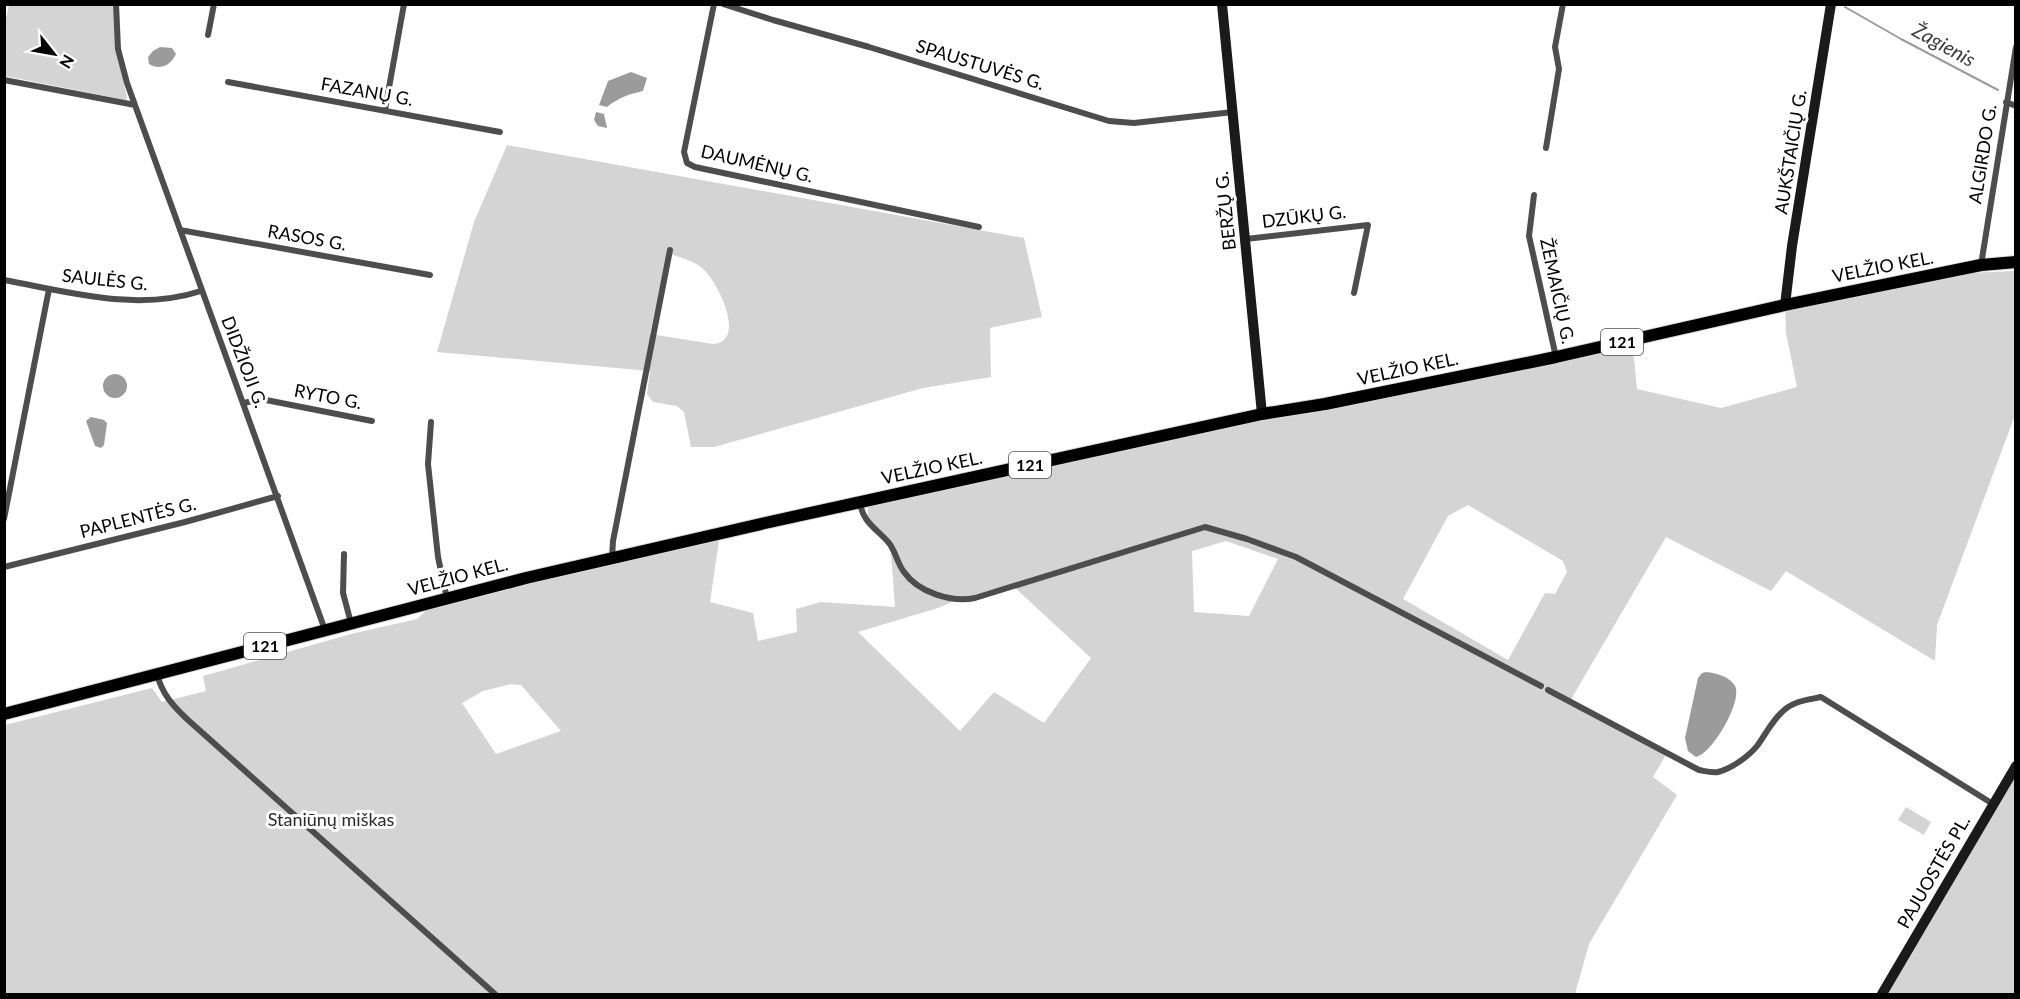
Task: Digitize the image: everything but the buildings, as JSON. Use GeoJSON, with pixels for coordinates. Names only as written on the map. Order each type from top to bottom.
{"type":"FeatureCollection","features":[{"type":"Feature","properties":{"kind":"main road","name":"BERŽŲ G."},"geometry":{"type":"LineString","coordinates":[[1222,4],[1262,414]]}},
{"type":"Feature","properties":{"kind":"main road","name":"AUKŠTAIČIŲ G."},"geometry":{"type":"LineString","coordinates":[[1785,305],[1790,258],[1831,4]]}},
{"type":"Feature","properties":{"kind":"main road","name":"VELŽIO KEL."},"geometry":{"type":"LineString","coordinates":[[4,714],[612,558],[860,502],[1262,414],[1325,404],[1556,357],[1785,305],[1981,265],[2016,262]]}},
{"type":"Feature","properties":{"kind":"main road","name":"PAJUOSTĖS PL."},"geometry":{"type":"LineString","coordinates":[[1882,994],[2016,766]]}},
{"type":"Feature","properties":{"kind":"street","name":"DIDŽIOJI G."},"geometry":{"type":"LineString","coordinates":[[116,4],[118,49],[135,105],[325,630]]}},
{"type":"Feature","properties":{"kind":"street"},"geometry":{"type":"LineString","coordinates":[[208,34],[214,4]]}},
{"type":"Feature","properties":{"kind":"street"},"geometry":{"type":"LineString","coordinates":[[385,110],[404,4]]}},
{"type":"Feature","properties":{"kind":"street","name":"DAUMĖNŲ G."},"geometry":{"type":"LineString","coordinates":[[714,4],[684,152],[687,163],[695,167],[760,182],[979,227]]}},
{"type":"Feature","properties":{"kind":"street","name":"SPAUSTUVĖS G."},"geometry":{"type":"LineString","coordinates":[[723,4],[1109,121],[1134,123],[1233,112]]}},
{"type":"Feature","properties":{"kind":"street"},"geometry":{"type":"LineString","coordinates":[[1546,147],[1559,69],[1556,47],[1563,4]]}},
{"type":"Feature","properties":{"kind":"street","name":"ALGIRDO G."},"geometry":{"type":"LineString","coordinates":[[1981,265],[2016,47]]}},
{"type":"Feature","properties":{"kind":"street"},"geometry":{"type":"LineString","coordinates":[[4,80],[135,105]]}},
{"type":"Feature","properties":{"kind":"street","name":"FAZANŲ G."},"geometry":{"type":"LineString","coordinates":[[228,82],[500,132]]}},
{"type":"Feature","properties":{"kind":"street"},"geometry":{"type":"LineString","coordinates":[[2006,102],[2016,106]]}},
{"type":"Feature","properties":{"kind":"street","name":"ŽEMAIČIŲ G."},"geometry":{"type":"LineString","coordinates":[[1534,195],[1529,236],[1556,357]]}},
{"type":"Feature","properties":{"kind":"street","name":"DZŪKŲ G."},"geometry":{"type":"LineString","coordinates":[[1246,239],[1368,225],[1354,293]]}},
{"type":"Feature","properties":{"kind":"street","name":"RASOS G."},"geometry":{"type":"LineString","coordinates":[[180,230],[430,275]]}},
{"type":"Feature","properties":{"kind":"street"},"geometry":{"type":"LineString","coordinates":[[612,558],[613,541],[670,250]]}},
{"type":"Feature","properties":{"kind":"street","name":"SAULĖS G."},"geometry":{"type":"LineString","coordinates":[[4,280],[123,300],[141,301],[182,297],[201,291]]}},
{"type":"Feature","properties":{"kind":"street"},"geometry":{"type":"LineString","coordinates":[[4,519],[49,289]]}},
{"type":"Feature","properties":{"kind":"street","name":"RYTO G."},"geometry":{"type":"LineString","coordinates":[[244,404],[261,399],[372,421]]}},
{"type":"Feature","properties":{"kind":"street"},"geometry":{"type":"LineString","coordinates":[[430,422],[428,464],[438,557],[447,599]]}},
{"type":"Feature","properties":{"kind":"street","name":"PAPLENTĖS G."},"geometry":{"type":"LineString","coordinates":[[4,567],[185,522],[278,496]]}},
{"type":"Feature","properties":{"kind":"street"},"geometry":{"type":"LineString","coordinates":[[860,502],[866,520],[893,548],[905,573],[923,588],[947,598],[957,600],[975,598],[1205,527],[1296,556],[1541,686]]}},
{"type":"Feature","properties":{"kind":"street"},"geometry":{"type":"LineString","coordinates":[[344,554],[343,593],[351,624]]}},
{"type":"Feature","properties":{"kind":"street"},"geometry":{"type":"LineString","coordinates":[[157,674],[161,688],[167,697],[188,720],[495,994]]}},
{"type":"Feature","properties":{"kind":"street"},"geometry":{"type":"LineString","coordinates":[[1548,690],[1699,770],[1709,772],[1718,772],[1729,767],[1755,748],[1784,710],[1797,702],[1821,697],[1993,804]]}},
{"type":"Feature","properties":{"kind":"green space"},"geometry":{"type":"Polygon","coordinates":[[[9,5],[113,5],[117,50],[126,100],[5,76],[5,23],[9,5]]]}},
{"type":"Feature","properties":{"kind":"green space"},"geometry":{"type":"Polygon","coordinates":[[[507,145],[1024,238],[1042,317],[990,328],[991,377],[923,388],[714,447],[691,447],[684,412],[677,406],[653,402],[647,394],[650,371],[437,352],[474,222],[507,145]],[[667,253],[650,334],[713,344],[723,341],[728,333],[729,322],[715,284],[701,267],[667,253]]]}},
{"type":"Feature","properties":{"kind":"green space","name":"Staniūnų miškas"},"geometry":{"type":"Polygon","coordinates":[[[2015,271],[2015,415],[1937,625],[1935,661],[1786,571],[1771,591],[1666,537],[1570,701],[1667,753],[1653,777],[1677,795],[1589,944],[1575,994],[5,994],[5,725],[152,688],[162,702],[206,691],[203,676],[351,634],[417,619],[437,601],[720,533],[710,602],[753,613],[758,641],[797,632],[796,609],[821,602],[895,607],[890,540],[868,520],[868,507],[860,502],[1632,339],[1637,389],[1721,408],[1797,387],[1786,333],[1785,305],[1968,273],[2015,271]],[[1468,505],[1448,516],[1403,599],[1508,660],[1545,593],[1555,594],[1567,572],[1563,561],[1468,505]],[[1226,541],[1192,551],[1194,612],[1249,616],[1278,559],[1226,541]],[[1012,585],[858,632],[960,731],[994,692],[1044,723],[1091,658],[1012,585]],[[511,684],[483,691],[462,703],[496,754],[561,731],[521,685],[511,684]]]}},
{"type":"Feature","properties":{"kind":"green space"},"geometry":{"type":"Polygon","coordinates":[[[2015,777],[2015,994],[1882,994],[1993,804],[2015,777]]]}},
{"type":"Feature","properties":{"kind":"green space"},"geometry":{"type":"Polygon","coordinates":[[[1906,807],[1931,822],[1924,835],[1898,820],[1906,807]]]}},
{"type":"Feature","properties":{"kind":"shaded area"},"geometry":{"type":"Polygon","coordinates":[[[160,47],[172,48],[176,54],[174,58],[161,67],[149,64],[148,57],[160,47]]]}},
{"type":"Feature","properties":{"kind":"shaded area"},"geometry":{"type":"Polygon","coordinates":[[[631,72],[647,78],[643,91],[615,101],[607,107],[599,105],[608,81],[631,72]]]}},
{"type":"Feature","properties":{"kind":"shaded area"},"geometry":{"type":"Polygon","coordinates":[[[596,112],[604,114],[607,128],[598,126],[594,120],[596,112]]]}},
{"type":"Feature","properties":{"kind":"shaded area"},"geometry":{"type":"Polygon","coordinates":[[[115,374],[123,378],[127,386],[123,394],[115,398],[107,394],[103,386],[107,378],[115,374]]]}},
{"type":"Feature","properties":{"kind":"shaded area"},"geometry":{"type":"Polygon","coordinates":[[[91,417],[107,423],[104,445],[101,448],[95,446],[86,421],[91,417]]]}},
{"type":"Feature","properties":{"kind":"shaded area"},"geometry":{"type":"Polygon","coordinates":[[[1706,672],[1726,677],[1735,686],[1735,703],[1710,747],[1696,757],[1688,751],[1685,738],[1698,678],[1706,672]]]}},
{"type":"Feature","properties":{"kind":"waterway","name":"Žagienis"},"geometry":{"type":"LineString","coordinates":[[1845,7],[1998,90]]}}]}
